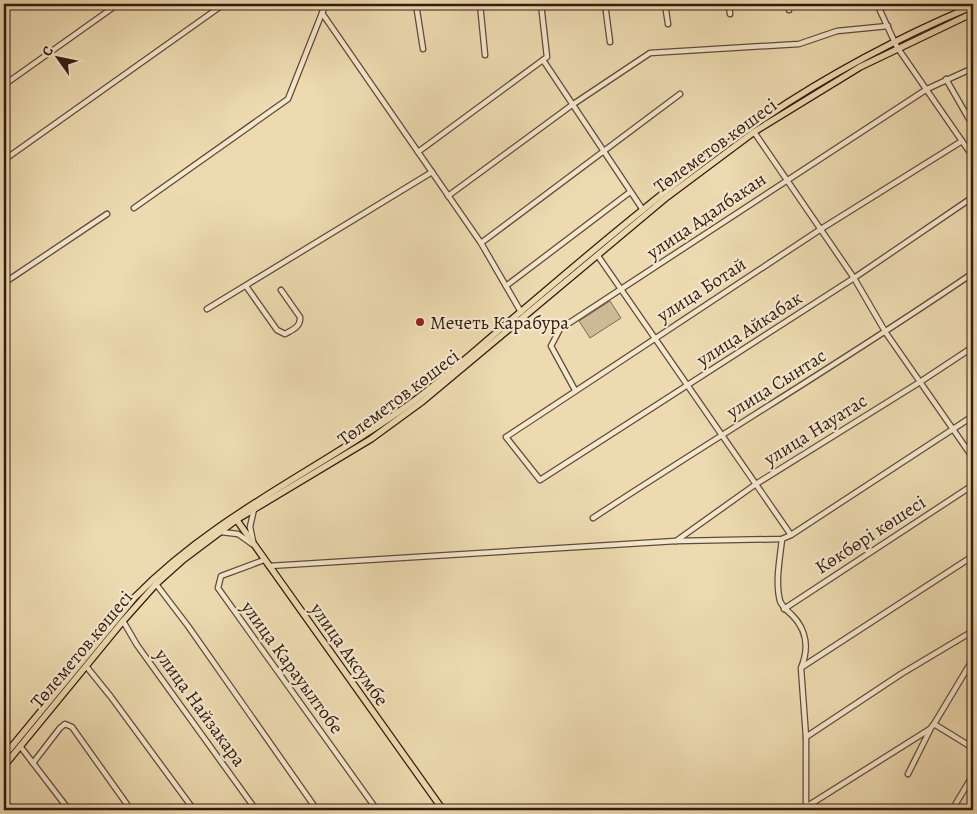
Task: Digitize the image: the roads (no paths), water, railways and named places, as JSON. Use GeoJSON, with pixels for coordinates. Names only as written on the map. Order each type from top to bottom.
{"type":"FeatureCollection","features":[{"type":"Feature","properties":{"kind":"main road","name":"Төлеметов көшесі"},"geometry":{"type":"LineString","coordinates":[[4,756],[135,597],[180,555],[419,397],[625,229],[754,132],[896,45],[973,6]]}},
{"type":"Feature","properties":{"kind":"main road","name":"Төлеметов көшесі"},"geometry":{"type":"LineString","coordinates":[[4,766],[123,621],[156,584],[184,559],[220,532],[235,517],[254,510],[372,439],[423,401],[598,256],[643,210],[696,167],[752,127],[848,66],[973,13]]}},
{"type":"Feature","properties":{"kind":"main road","name":"улица Аксумбе"},"geometry":{"type":"LineString","coordinates":[[235,517],[443,810]]}},
{"type":"Feature","properties":{"kind":"street"},"geometry":{"type":"LineString","coordinates":[[4,7],[8,4]]}},
{"type":"Feature","properties":{"kind":"street"},"geometry":{"type":"LineString","coordinates":[[4,85],[118,4]]}},
{"type":"Feature","properties":{"kind":"street"},"geometry":{"type":"LineString","coordinates":[[4,160],[224,4]]}},
{"type":"Feature","properties":{"kind":"street"},"geometry":{"type":"LineString","coordinates":[[134,208],[288,99],[326,4]]}},
{"type":"Feature","properties":{"kind":"street"},"geometry":{"type":"LineString","coordinates":[[416,4],[423,49]]}},
{"type":"Feature","properties":{"kind":"street"},"geometry":{"type":"LineString","coordinates":[[480,4],[485,55]]}},
{"type":"Feature","properties":{"kind":"street"},"geometry":{"type":"LineString","coordinates":[[418,152],[547,57],[540,4]]}},
{"type":"Feature","properties":{"kind":"street"},"geometry":{"type":"LineString","coordinates":[[605,4],[610,42]]}},
{"type":"Feature","properties":{"kind":"street"},"geometry":{"type":"LineString","coordinates":[[665,4],[668,24]]}},
{"type":"Feature","properties":{"kind":"street"},"geometry":{"type":"LineString","coordinates":[[729,4],[730,14]]}},
{"type":"Feature","properties":{"kind":"street"},"geometry":{"type":"LineString","coordinates":[[789,4],[789,10]]}},
{"type":"Feature","properties":{"kind":"street"},"geometry":{"type":"LineString","coordinates":[[877,4],[896,45],[927,89],[938,109],[973,157]]}},
{"type":"Feature","properties":{"kind":"street"},"geometry":{"type":"LineString","coordinates":[[322,13],[481,243],[521,312]]}},
{"type":"Feature","properties":{"kind":"street"},"geometry":{"type":"LineString","coordinates":[[448,196],[572,104],[650,53],[799,44],[837,31],[888,26]]}},
{"type":"Feature","properties":{"kind":"street"},"geometry":{"type":"LineString","coordinates":[[543,60],[643,210]]}},
{"type":"Feature","properties":{"kind":"street","name":"улица Адалбакан"},"geometry":{"type":"LineString","coordinates":[[575,390],[551,346],[560,329],[927,89],[973,68]]}},
{"type":"Feature","properties":{"kind":"street"},"geometry":{"type":"LineString","coordinates":[[946,79],[973,126]]}},
{"type":"Feature","properties":{"kind":"street"},"geometry":{"type":"LineString","coordinates":[[481,243],[680,94]]}},
{"type":"Feature","properties":{"kind":"street"},"geometry":{"type":"LineString","coordinates":[[754,132],[854,278],[886,333],[955,428],[973,458]]}},
{"type":"Feature","properties":{"kind":"street","name":"улица Ботай"},"geometry":{"type":"LineString","coordinates":[[540,480],[506,437],[821,229],[962,141]]}},
{"type":"Feature","properties":{"kind":"street"},"geometry":{"type":"LineString","coordinates":[[207,309],[432,172]]}},
{"type":"Feature","properties":{"kind":"street"},"geometry":{"type":"LineString","coordinates":[[506,286],[630,192]]}},
{"type":"Feature","properties":{"kind":"street","name":"улица Айкабак"},"geometry":{"type":"LineString","coordinates":[[540,480],[854,278],[973,197]]}},
{"type":"Feature","properties":{"kind":"street"},"geometry":{"type":"LineString","coordinates":[[4,283],[107,214]]}},
{"type":"Feature","properties":{"kind":"street"},"geometry":{"type":"LineString","coordinates":[[598,256],[722,433],[791,536]]}},
{"type":"Feature","properties":{"kind":"street","name":"улица Сынтас"},"geometry":{"type":"LineString","coordinates":[[593,518],[722,433],[886,333],[973,273]]}},
{"type":"Feature","properties":{"kind":"street"},"geometry":{"type":"LineString","coordinates":[[246,286],[277,330],[285,334],[301,322],[281,290]]}},
{"type":"Feature","properties":{"kind":"street","name":"улица Науатас"},"geometry":{"type":"LineString","coordinates":[[676,541],[756,484],[973,347]]}},
{"type":"Feature","properties":{"kind":"street"},"geometry":{"type":"LineString","coordinates":[[269,566],[676,541],[782,539],[791,536],[973,416]]}},
{"type":"Feature","properties":{"kind":"street","name":"Көкбөрі көшесі"},"geometry":{"type":"LineString","coordinates":[[784,609],[973,485]]}},
{"type":"Feature","properties":{"kind":"street"},"geometry":{"type":"LineString","coordinates":[[254,510],[250,526],[254,544]]}},
{"type":"Feature","properties":{"kind":"street"},"geometry":{"type":"LineString","coordinates":[[220,532],[238,534],[254,544]]}},
{"type":"Feature","properties":{"kind":"street"},"geometry":{"type":"LineString","coordinates":[[782,539],[780,600],[784,609],[802,625],[805,632],[804,660],[801,668],[806,737],[806,809]]}},
{"type":"Feature","properties":{"kind":"street"},"geometry":{"type":"LineString","coordinates":[[801,668],[973,556]]}},
{"type":"Feature","properties":{"kind":"street","name":"улица Карауылтобе"},"geometry":{"type":"LineString","coordinates":[[264,560],[221,576],[218,588],[377,810]]}},
{"type":"Feature","properties":{"kind":"street"},"geometry":{"type":"LineString","coordinates":[[156,584],[188,626],[317,810]]}},
{"type":"Feature","properties":{"kind":"street","name":"улица Найзакара"},"geometry":{"type":"LineString","coordinates":[[123,621],[137,645],[256,810]]}},
{"type":"Feature","properties":{"kind":"street"},"geometry":{"type":"LineString","coordinates":[[806,737],[900,674],[973,631]]}},
{"type":"Feature","properties":{"kind":"street"},"geometry":{"type":"LineString","coordinates":[[908,774],[932,726],[973,659]]}},
{"type":"Feature","properties":{"kind":"street"},"geometry":{"type":"LineString","coordinates":[[86,666],[194,810]]}},
{"type":"Feature","properties":{"kind":"street"},"geometry":{"type":"LineString","coordinates":[[33,763],[60,728],[65,724],[72,727],[131,810]]}},
{"type":"Feature","properties":{"kind":"street"},"geometry":{"type":"LineString","coordinates":[[806,809],[932,726]]}},
{"type":"Feature","properties":{"kind":"street"},"geometry":{"type":"LineString","coordinates":[[932,726],[973,748]]}},
{"type":"Feature","properties":{"kind":"street"},"geometry":{"type":"LineString","coordinates":[[20,746],[69,810]]}},
{"type":"Feature","properties":{"kind":"street"},"geometry":{"type":"LineString","coordinates":[[952,810],[973,776]]}},
{"type":"Feature","properties":{"kind":"street"},"geometry":{"type":"LineString","coordinates":[[4,800],[11,810]]}},
{"type":"Feature","properties":{"kind":"place","name":"Мечеть Карабура"},"geometry":{"type":"Point","coordinates":[420,322]}}]}
